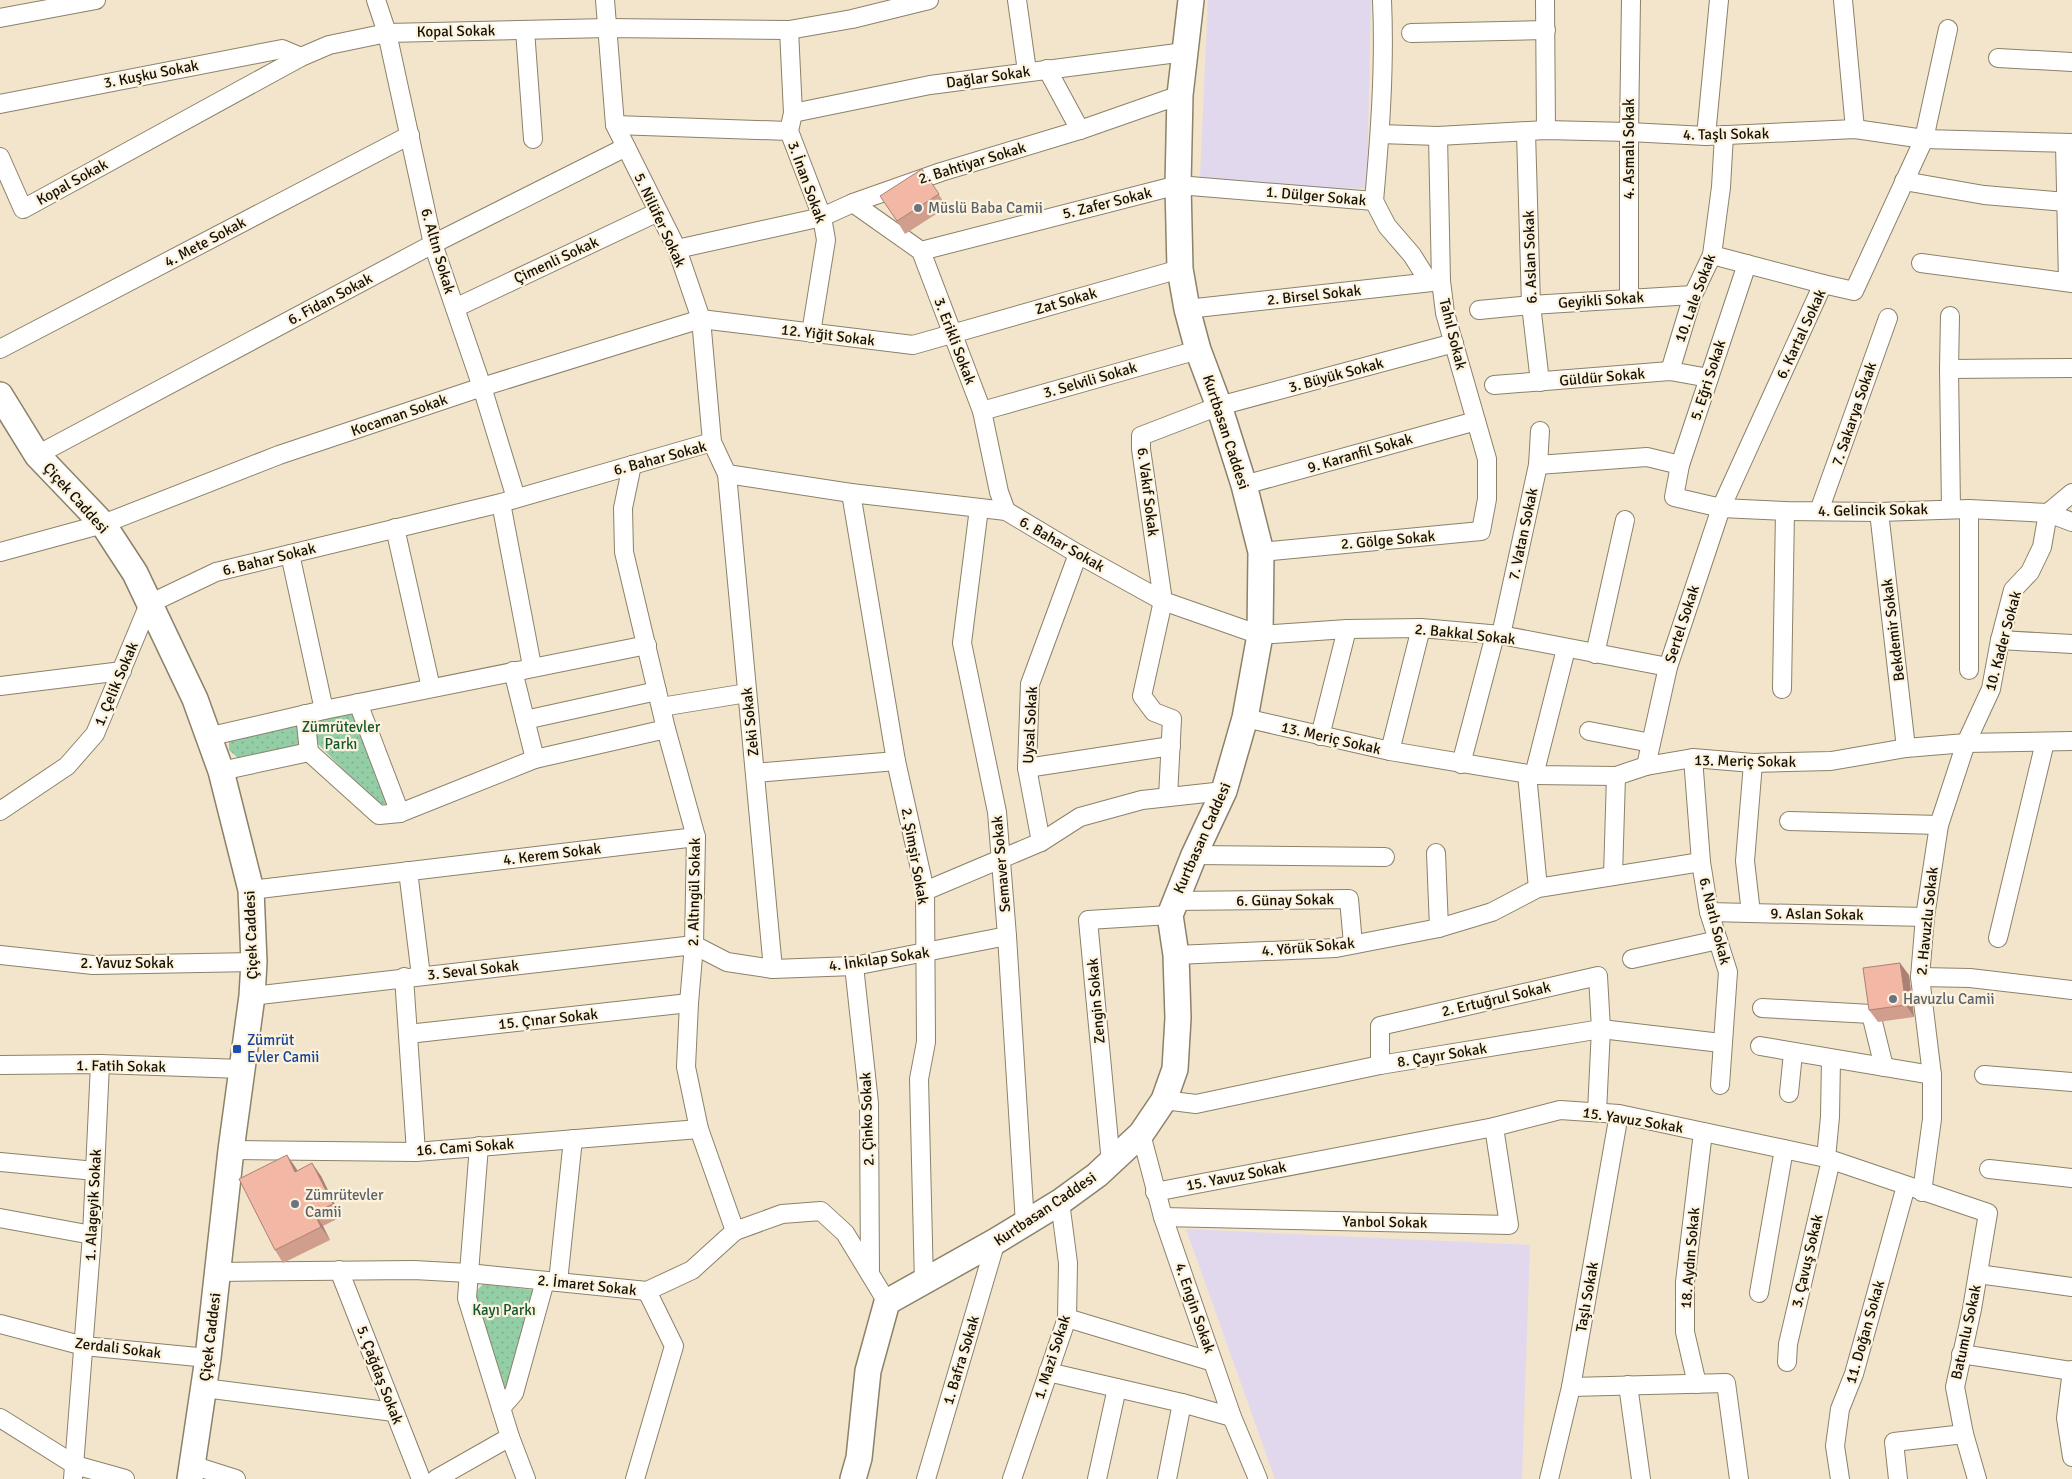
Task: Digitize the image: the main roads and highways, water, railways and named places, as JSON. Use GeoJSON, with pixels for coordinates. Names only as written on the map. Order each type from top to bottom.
{"type":"FeatureCollection","features":[{"type":"Feature","properties":{"kind":"main road","name":"Kurtbasan Caddesi"},"geometry":{"type":"LineString","coordinates":[[853,1479],[859,1458],[868,1370],[887,1302],[996,1241],[1060,1202],[1097,1175],[1141,1134],[1164,1100],[1175,1069],[1178,1018],[1172,908],[1224,791],[1245,718],[1260,634],[1261,552],[1244,485],[1219,406],[1198,350],[1187,309],[1180,270],[1178,185],[1180,95],[1191,0]]}},
{"type":"Feature","properties":{"kind":"main road","name":"Çiçek Caddesi"},"geometry":{"type":"LineString","coordinates":[[3,408],[37,456],[102,524],[135,573],[195,699],[207,737],[221,771],[251,890],[254,962],[252,996],[231,1150],[208,1358],[191,1472]]}},
{"type":"Feature","properties":{"kind":"place","name":"Müslü Baba Camii"},"geometry":{"type":"Point","coordinates":[918,208]}},
{"type":"Feature","properties":{"kind":"place","name":"Havuzlu Camii"},"geometry":{"type":"Point","coordinates":[1893,999]}},
{"type":"Feature","properties":{"kind":"place","name":"Zümrüt Evler Camii"},"geometry":{"type":"Point","coordinates":[237,1049]}},
{"type":"Feature","properties":{"kind":"place","name":"Zümrütevler Camii"},"geometry":{"type":"Point","coordinates":[295,1204]}},
{"type":"Feature","properties":{"kind":"park label","name":"Zümrütevler Parkı"},"geometry":{"type":"Point","coordinates":[341,736]}},
{"type":"Feature","properties":{"kind":"park label","name":"Kayı Parkı"},"geometry":{"type":"Point","coordinates":[504,1310]}}]}
